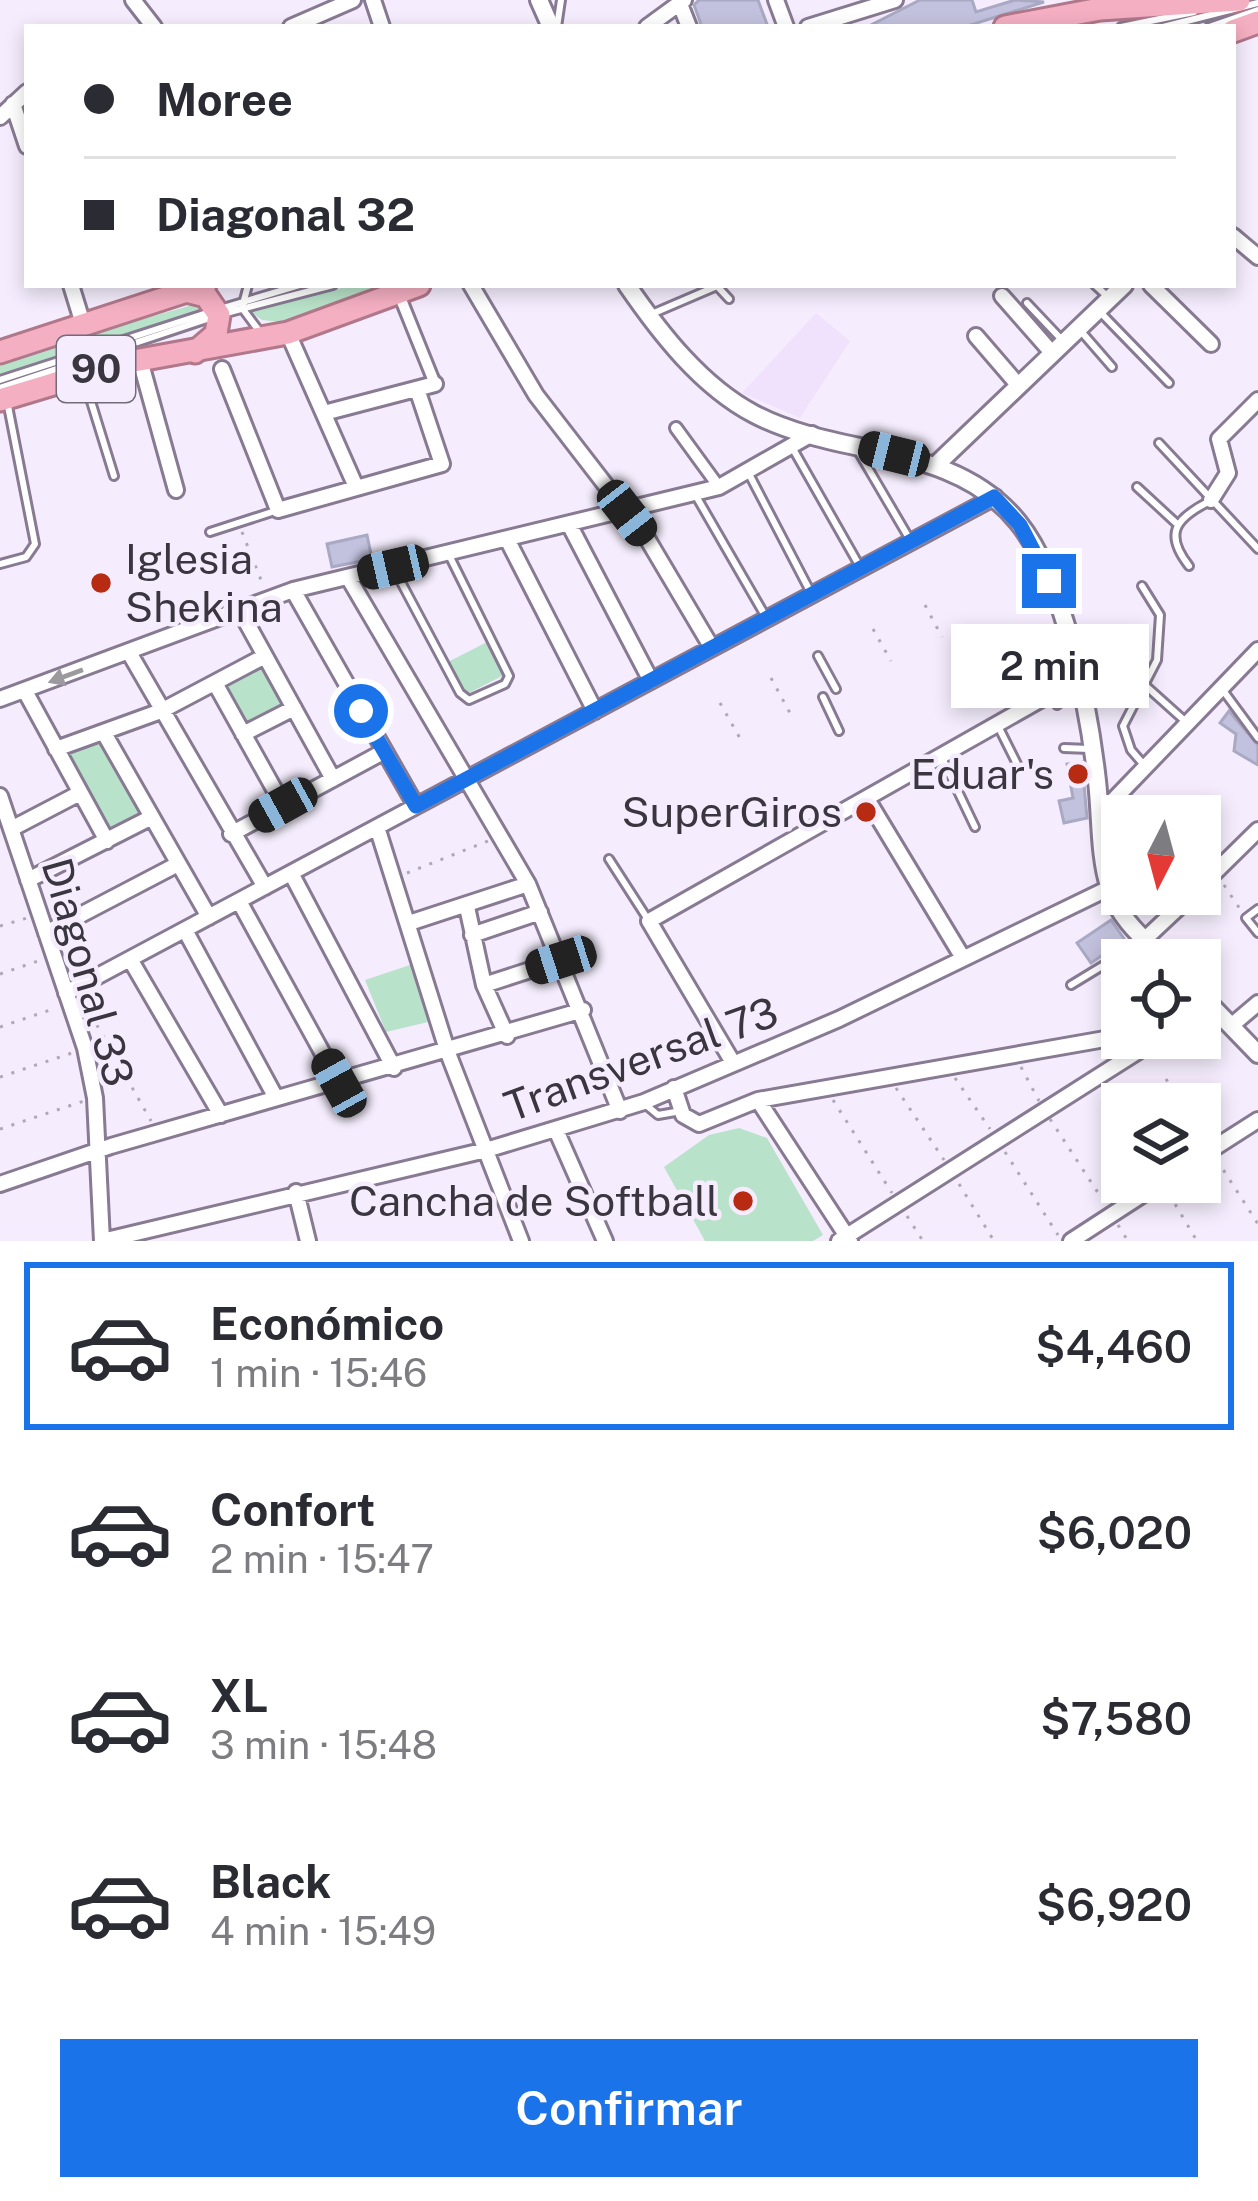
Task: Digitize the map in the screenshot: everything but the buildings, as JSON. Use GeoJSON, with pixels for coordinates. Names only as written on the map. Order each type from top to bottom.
{"type":"FeatureCollection","features":[{"type":"Feature","properties":{"kind":"highway"},"geometry":{"type":"LineString","coordinates":[[1018,24],[1104,4],[1162,11],[1239,0]]}},
{"type":"Feature","properties":{"kind":"highway"},"geometry":{"type":"LineString","coordinates":[[195,352],[216,334],[218,312],[196,288]]}},
{"type":"Feature","properties":{"kind":"highway","name":"90"},"geometry":{"type":"LineString","coordinates":[[0,352],[196,288]]}},
{"type":"Feature","properties":{"kind":"highway","name":"90"},"geometry":{"type":"LineString","coordinates":[[2,391],[288,332],[408,288]]}},
{"type":"Feature","properties":{"kind":"street"},"geometry":{"type":"LineString","coordinates":[[133,0],[152,24]]}},
{"type":"Feature","properties":{"kind":"street"},"geometry":{"type":"LineString","coordinates":[[298,24],[353,0]]}},
{"type":"Feature","properties":{"kind":"street"},"geometry":{"type":"LineString","coordinates":[[818,24],[895,0]]}},
{"type":"Feature","properties":{"kind":"street"},"geometry":{"type":"LineString","coordinates":[[651,24],[682,2]]}},
{"type":"Feature","properties":{"kind":"street"},"geometry":{"type":"LineString","coordinates":[[0,117],[24,95]]}},
{"type":"Feature","properties":{"kind":"street"},"geometry":{"type":"LineString","coordinates":[[14,104],[24,136]]}},
{"type":"Feature","properties":{"kind":"street"},"geometry":{"type":"LineString","coordinates":[[72,288],[83,324]]}},
{"type":"Feature","properties":{"kind":"street"},"geometry":{"type":"LineString","coordinates":[[324,413],[435,384],[408,288]]}},
{"type":"Feature","properties":{"kind":"street"},"geometry":{"type":"LineString","coordinates":[[473,288],[536,395],[627,513],[712,648]]}},
{"type":"Feature","properties":{"kind":"street"},"geometry":{"type":"LineString","coordinates":[[629,288],[728,397],[771,422],[936,465],[994,497],[1020,525],[1049,581],[1079,683],[1094,749],[1101,813]]}},
{"type":"Feature","properties":{"kind":"street"},"geometry":{"type":"LineString","coordinates":[[936,465],[1121,288]]}},
{"type":"Feature","properties":{"kind":"street"},"geometry":{"type":"LineString","coordinates":[[1154,288],[1211,344]]}},
{"type":"Feature","properties":{"kind":"street"},"geometry":{"type":"LineString","coordinates":[[1002,296],[1058,348]]}},
{"type":"Feature","properties":{"kind":"street"},"geometry":{"type":"LineString","coordinates":[[288,332],[356,487]]}},
{"type":"Feature","properties":{"kind":"street"},"geometry":{"type":"LineString","coordinates":[[976,336],[1018,386]]}},
{"type":"Feature","properties":{"kind":"street"},"geometry":{"type":"LineString","coordinates":[[140,360],[176,490]]}},
{"type":"Feature","properties":{"kind":"street"},"geometry":{"type":"LineString","coordinates":[[222,369],[278,510],[442,464],[417,388]]}},
{"type":"Feature","properties":{"kind":"street"},"geometry":{"type":"LineString","coordinates":[[1211,500],[1228,473],[1217,443],[1258,400]]}},
{"type":"Feature","properties":{"kind":"street"},"geometry":{"type":"LineString","coordinates":[[676,428],[719,488]]}},
{"type":"Feature","properties":{"kind":"street"},"geometry":{"type":"LineString","coordinates":[[0,699],[293,590],[719,488],[812,434]]}},
{"type":"Feature","properties":{"kind":"street"},"geometry":{"type":"LineString","coordinates":[[70,995],[994,497]]}},
{"type":"Feature","properties":{"kind":"street"},"geometry":{"type":"LineString","coordinates":[[570,526],[651,681]]}},
{"type":"Feature","properties":{"kind":"street"},"geometry":{"type":"LineString","coordinates":[[507,539],[595,711]]}},
{"type":"Feature","properties":{"kind":"street"},"geometry":{"type":"LineString","coordinates":[[348,578],[528,884],[583,1010],[620,1111]]}},
{"type":"Feature","properties":{"kind":"street"},"geometry":{"type":"LineString","coordinates":[[293,590],[416,806]]}},
{"type":"Feature","properties":{"kind":"street"},"geometry":{"type":"LineString","coordinates":[[238,607],[333,779]]}},
{"type":"Feature","properties":{"kind":"street"},"geometry":{"type":"LineString","coordinates":[[1119,795],[1258,650]]}},
{"type":"Feature","properties":{"kind":"street"},"geometry":{"type":"LineString","coordinates":[[130,654],[265,887]]}},
{"type":"Feature","properties":{"kind":"street"},"geometry":{"type":"LineString","coordinates":[[56,749],[161,711],[265,656]]}},
{"type":"Feature","properties":{"kind":"street"},"geometry":{"type":"LineString","coordinates":[[215,683],[283,805]]}},
{"type":"Feature","properties":{"kind":"street"},"geometry":{"type":"LineString","coordinates":[[732,1060],[649,921],[1079,683]]}},
{"type":"Feature","properties":{"kind":"street"},"geometry":{"type":"LineString","coordinates":[[25,691],[107,841]]}},
{"type":"Feature","properties":{"kind":"street"},"geometry":{"type":"LineString","coordinates":[[243,734],[294,708]]}},
{"type":"Feature","properties":{"kind":"street"},"geometry":{"type":"LineString","coordinates":[[104,733],[209,917]]}},
{"type":"Feature","properties":{"kind":"street"},"geometry":{"type":"LineString","coordinates":[[231,834],[383,752]]}},
{"type":"Feature","properties":{"kind":"street"},"geometry":{"type":"LineString","coordinates":[[11,829],[80,793]]}},
{"type":"Feature","properties":{"kind":"street","name":"Diagonal 33"},"geometry":{"type":"LineString","coordinates":[[0,796],[85,1048],[94,1098],[102,1241]]}},
{"type":"Feature","properties":{"kind":"street"},"geometry":{"type":"LineString","coordinates":[[867,799],[963,958]]}},
{"type":"Feature","properties":{"kind":"street"},"geometry":{"type":"LineString","coordinates":[[28,880],[150,818]]}},
{"type":"Feature","properties":{"kind":"street"},"geometry":{"type":"LineString","coordinates":[[377,827],[448,1053],[520,1241]]}},
{"type":"Feature","properties":{"kind":"street"},"geometry":{"type":"LineString","coordinates":[[1221,866],[1258,830]]}},
{"type":"Feature","properties":{"kind":"street"},"geometry":{"type":"LineString","coordinates":[[46,933],[178,864]]}},
{"type":"Feature","properties":{"kind":"street"},"geometry":{"type":"LineString","coordinates":[[291,873],[394,1067]]}},
{"type":"Feature","properties":{"kind":"street"},"geometry":{"type":"LineString","coordinates":[[409,923],[528,884]]}},
{"type":"Feature","properties":{"kind":"street","name":"Transversal 73"},"geometry":{"type":"LineString","coordinates":[[102,1241],[486,1150],[620,1111],[732,1060],[839,1019],[1101,892]]}},
{"type":"Feature","properties":{"kind":"street"},"geometry":{"type":"LineString","coordinates":[[239,901],[339,1083]]}},
{"type":"Feature","properties":{"kind":"street"},"geometry":{"type":"LineString","coordinates":[[467,907],[484,985],[507,1036]]}},
{"type":"Feature","properties":{"kind":"street"},"geometry":{"type":"LineString","coordinates":[[472,934],[540,912]]}},
{"type":"Feature","properties":{"kind":"street"},"geometry":{"type":"LineString","coordinates":[[1123,915],[1143,939]]}},
{"type":"Feature","properties":{"kind":"street"},"geometry":{"type":"LineString","coordinates":[[1145,939],[1171,915]]}},
{"type":"Feature","properties":{"kind":"street"},"geometry":{"type":"LineString","coordinates":[[185,930],[276,1098]]}},
{"type":"Feature","properties":{"kind":"street"},"geometry":{"type":"LineString","coordinates":[[130,959],[220,1114]]}},
{"type":"Feature","properties":{"kind":"street"},"geometry":{"type":"LineString","coordinates":[[484,985],[561,960]]}},
{"type":"Feature","properties":{"kind":"street"},"geometry":{"type":"LineString","coordinates":[[1231,1026],[1258,1003]]}},
{"type":"Feature","properties":{"kind":"street"},"geometry":{"type":"LineString","coordinates":[[0,1184],[220,1114],[448,1053],[583,1010]]}},
{"type":"Feature","properties":{"kind":"street"},"geometry":{"type":"LineString","coordinates":[[1221,1018],[1258,1054]]}},
{"type":"Feature","properties":{"kind":"street"},"geometry":{"type":"LineString","coordinates":[[674,1088],[681,1111],[699,1124],[758,1100],[1101,1040]]}},
{"type":"Feature","properties":{"kind":"street"},"geometry":{"type":"LineString","coordinates":[[758,1100],[845,1239],[1127,1059]]}},
{"type":"Feature","properties":{"kind":"street"},"geometry":{"type":"LineString","coordinates":[[1221,1144],[1258,1120]]}},
{"type":"Feature","properties":{"kind":"street"},"geometry":{"type":"LineString","coordinates":[[556,1130],[605,1241]]}},
{"type":"Feature","properties":{"kind":"street"},"geometry":{"type":"LineString","coordinates":[[296,1192],[308,1241]]}},
{"type":"Feature","properties":{"kind":"street"},"geometry":{"type":"LineString","coordinates":[[1066,1241],[1130,1203]]}},
{"type":"Feature","properties":{"kind":"lane"},"geometry":{"type":"LineString","coordinates":[[1152,24],[1239,0]]}},
{"type":"Feature","properties":{"kind":"lane"},"geometry":{"type":"LineString","coordinates":[[1162,11],[1258,7]]}},
{"type":"Feature","properties":{"kind":"lane"},"geometry":{"type":"LineString","coordinates":[[1217,24],[1258,7]]}},
{"type":"Feature","properties":{"kind":"lane"},"geometry":{"type":"LineString","coordinates":[[242,305],[247,288]]}},
{"type":"Feature","properties":{"kind":"lane"},"geometry":{"type":"LineString","coordinates":[[0,564],[26,557],[34,544],[2,391],[291,288]]}},
{"type":"Feature","properties":{"kind":"lane"},"geometry":{"type":"LineString","coordinates":[[242,305],[319,288]]}},
{"type":"Feature","properties":{"kind":"lane"},"geometry":{"type":"LineString","coordinates":[[649,315],[710,288]]}},
{"type":"Feature","properties":{"kind":"lane"},"geometry":{"type":"LineString","coordinates":[[717,288],[729,299]]}},
{"type":"Feature","properties":{"kind":"lane"},"geometry":{"type":"LineString","coordinates":[[1096,288],[1104,304],[1169,383]]}},
{"type":"Feature","properties":{"kind":"lane"},"geometry":{"type":"LineString","coordinates":[[1027,303],[1058,348]]}},
{"type":"Feature","properties":{"kind":"lane"},"geometry":{"type":"LineString","coordinates":[[242,305],[260,332],[288,332]]}},
{"type":"Feature","properties":{"kind":"lane"},"geometry":{"type":"LineString","coordinates":[[1079,329],[1112,367]]}},
{"type":"Feature","properties":{"kind":"lane"},"geometry":{"type":"LineString","coordinates":[[82,373],[114,476]]}},
{"type":"Feature","properties":{"kind":"lane"},"geometry":{"type":"LineString","coordinates":[[852,443],[911,542]]}},
{"type":"Feature","properties":{"kind":"lane"},"geometry":{"type":"LineString","coordinates":[[1159,443],[1258,549]]}},
{"type":"Feature","properties":{"kind":"lane"},"geometry":{"type":"LineString","coordinates":[[793,449],[861,568]]}},
{"type":"Feature","properties":{"kind":"lane"},"geometry":{"type":"LineString","coordinates":[[749,474],[812,595]]}},
{"type":"Feature","properties":{"kind":"lane"},"geometry":{"type":"LineString","coordinates":[[1137,487],[1177,523]]}},
{"type":"Feature","properties":{"kind":"lane"},"geometry":{"type":"LineString","coordinates":[[695,493],[767,619]]}},
{"type":"Feature","properties":{"kind":"lane"},"geometry":{"type":"LineString","coordinates":[[1189,566],[1174,548],[1177,523],[1211,500]]}},
{"type":"Feature","properties":{"kind":"lane"},"geometry":{"type":"LineString","coordinates":[[210,532],[278,510]]}},
{"type":"Feature","properties":{"kind":"lane"},"geometry":{"type":"LineString","coordinates":[[393,567],[460,693],[469,700],[479,698],[509,676],[449,555]]}},
{"type":"Feature","properties":{"kind":"lane"},"geometry":{"type":"LineString","coordinates":[[1142,586],[1157,606],[1161,623],[1157,660],[1123,726],[1131,750],[1147,767]]}},
{"type":"Feature","properties":{"kind":"lane"},"geometry":{"type":"LineString","coordinates":[[818,656],[836,689]]}},
{"type":"Feature","properties":{"kind":"lane"},"geometry":{"type":"LineString","coordinates":[[1057,705],[1079,683]]}},
{"type":"Feature","properties":{"kind":"lane"},"geometry":{"type":"LineString","coordinates":[[1147,687],[1189,724]]}},
{"type":"Feature","properties":{"kind":"lane"},"geometry":{"type":"LineString","coordinates":[[1222,689],[1258,738]]}},
{"type":"Feature","properties":{"kind":"lane"},"geometry":{"type":"LineString","coordinates":[[823,697],[839,731]]}},
{"type":"Feature","properties":{"kind":"lane"},"geometry":{"type":"LineString","coordinates":[[998,726],[1017,764]]}},
{"type":"Feature","properties":{"kind":"lane"},"geometry":{"type":"LineString","coordinates":[[1064,748],[1094,749]]}},
{"type":"Feature","properties":{"kind":"lane"},"geometry":{"type":"LineString","coordinates":[[941,757],[975,827]]}},
{"type":"Feature","properties":{"kind":"lane"},"geometry":{"type":"LineString","coordinates":[[609,859],[649,921]]}},
{"type":"Feature","properties":{"kind":"lane"},"geometry":{"type":"LineString","coordinates":[[1258,909],[1246,919],[1258,933]]}},
{"type":"Feature","properties":{"kind":"lane"},"geometry":{"type":"LineString","coordinates":[[1071,985],[1101,967]]}},
{"type":"Feature","properties":{"kind":"lane"},"geometry":{"type":"LineString","coordinates":[[644,1102],[658,1115],[681,1111]]}},
{"type":"Feature","properties":{"kind":"path"},"geometry":{"type":"LineString","coordinates":[[238,523],[268,598]]}},
{"type":"Feature","properties":{"kind":"path"},"geometry":{"type":"LineString","coordinates":[[925,605],[942,637]]}},
{"type":"Feature","properties":{"kind":"path"},"geometry":{"type":"LineString","coordinates":[[873,629],[891,662]]}},
{"type":"Feature","properties":{"kind":"path"},"geometry":{"type":"LineString","coordinates":[[771,678],[790,713]]}},
{"type":"Feature","properties":{"kind":"path"},"geometry":{"type":"LineString","coordinates":[[720,703],[742,740]]}},
{"type":"Feature","properties":{"kind":"path"},"geometry":{"type":"LineString","coordinates":[[403,874],[492,839]]}},
{"type":"Feature","properties":{"kind":"path"},"geometry":{"type":"LineString","coordinates":[[1221,881],[1246,919]]}},
{"type":"Feature","properties":{"kind":"path"},"geometry":{"type":"LineString","coordinates":[[0,926],[40,914]]}},
{"type":"Feature","properties":{"kind":"path"},"geometry":{"type":"LineString","coordinates":[[0,974],[54,956]]}},
{"type":"Feature","properties":{"kind":"path"},"geometry":{"type":"LineString","coordinates":[[0,1027],[70,995],[158,1133]]}},
{"type":"Feature","properties":{"kind":"path"},"geometry":{"type":"LineString","coordinates":[[0,1077],[85,1048]]}},
{"type":"Feature","properties":{"kind":"path"},"geometry":{"type":"LineString","coordinates":[[1015,1055],[1128,1241]]}},
{"type":"Feature","properties":{"kind":"path"},"geometry":{"type":"LineString","coordinates":[[947,1066],[1066,1241]]}},
{"type":"Feature","properties":{"kind":"path"},"geometry":{"type":"LineString","coordinates":[[889,1077],[994,1241]]}},
{"type":"Feature","properties":{"kind":"path"},"geometry":{"type":"LineString","coordinates":[[1100,1077],[1103,1083]]}},
{"type":"Feature","properties":{"kind":"path"},"geometry":{"type":"LineString","coordinates":[[1166,1079],[1168,1083]]}},
{"type":"Feature","properties":{"kind":"path"},"geometry":{"type":"LineString","coordinates":[[826,1088],[923,1241]]}},
{"type":"Feature","properties":{"kind":"path"},"geometry":{"type":"LineString","coordinates":[[0,1129],[94,1098]]}},
{"type":"Feature","properties":{"kind":"path"},"geometry":{"type":"LineString","coordinates":[[1221,1175],[1258,1224]]}},
{"type":"Feature","properties":{"kind":"path"},"geometry":{"type":"LineString","coordinates":[[1174,1203],[1197,1241]]}},
{"type":"Feature","properties":{"kind":"shaded area"},"geometry":{"type":"Polygon","coordinates":[[[816,313],[850,341],[800,418],[742,393],[816,313]]]}},
{"type":"Feature","properties":{"kind":"green space"},"geometry":{"type":"Polygon","coordinates":[[[342,288],[386,288],[280,322],[262,320],[251,312],[342,288]]]}},
{"type":"Feature","properties":{"kind":"green space"},"geometry":{"type":"Polygon","coordinates":[[[196,304],[206,309],[0,377],[0,359],[196,304]]]}},
{"type":"Feature","properties":{"kind":"green space"},"geometry":{"type":"Polygon","coordinates":[[[489,641],[506,674],[465,695],[448,662],[489,641]]]}},
{"type":"Feature","properties":{"kind":"green space"},"geometry":{"type":"Polygon","coordinates":[[[265,667],[288,707],[246,730],[223,687],[265,667]]]}},
{"type":"Feature","properties":{"kind":"green space"},"geometry":{"type":"Polygon","coordinates":[[[104,737],[145,814],[108,834],[61,751],[104,737]]]}},
{"type":"Feature","properties":{"kind":"green space"},"geometry":{"type":"Polygon","coordinates":[[[413,964],[428,1022],[386,1032],[365,980],[413,964]]]}},
{"type":"Feature","properties":{"kind":"green space","name":"Cancha de Softball"},"geometry":{"type":"Polygon","coordinates":[[[739,1128],[767,1138],[823,1235],[813,1241],[705,1241],[664,1167],[709,1135],[739,1128]]]}},
{"type":"Feature","properties":{"kind":"place","name":"Iglesia Shekina"},"geometry":{"type":"Point","coordinates":[101,583]}},
{"type":"Feature","properties":{"kind":"place","name":"Eduar's"},"geometry":{"type":"Point","coordinates":[1078,774]}},
{"type":"Feature","properties":{"kind":"place","name":"SuperGiros"},"geometry":{"type":"Point","coordinates":[866,812]}},
{"type":"Feature","properties":{"kind":"place","name":"Cancha de Softball"},"geometry":{"type":"Point","coordinates":[743,1201]}},
{"type":"Feature","properties":{"kind":"route"},"geometry":{"type":"LineString","coordinates":[[361,711],[416,806],[994,497],[1020,525],[1049,581]]}}]}
